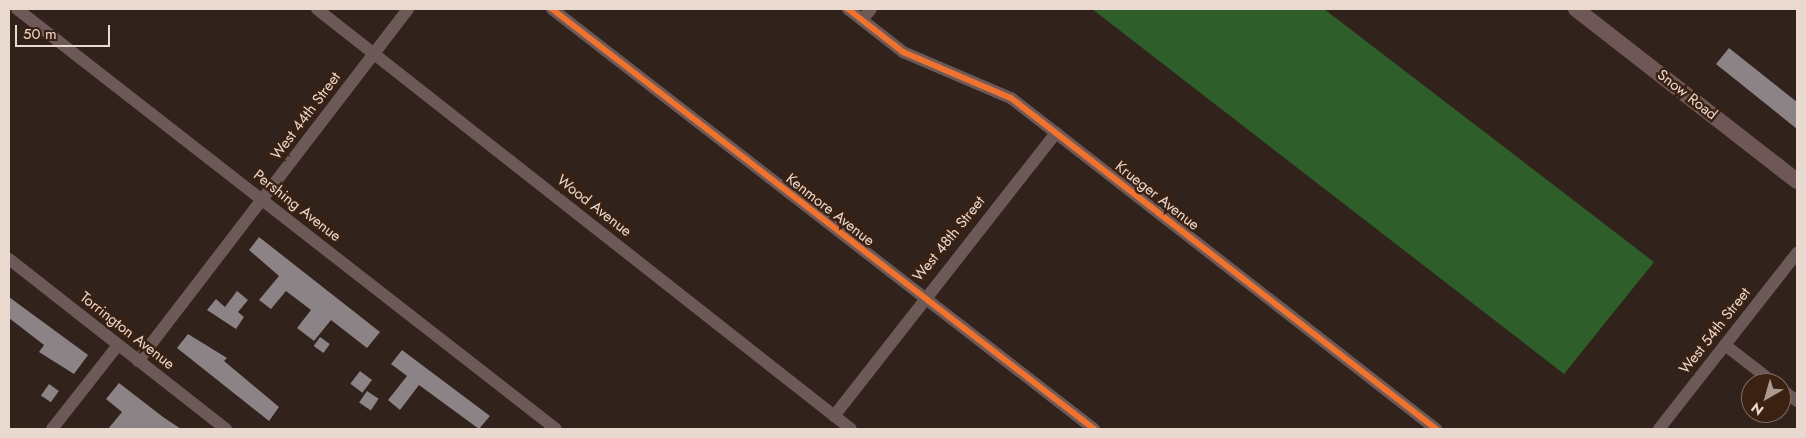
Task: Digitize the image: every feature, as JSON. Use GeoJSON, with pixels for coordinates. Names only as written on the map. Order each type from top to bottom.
{"type":"FeatureCollection","features":[{"type":"Feature","properties":{"kind":"main road","name":"Snow Road"},"geometry":{"type":"LineString","coordinates":[[1576,9],[1797,182]]}},
{"type":"Feature","properties":{"kind":"street","name":"Pershing Avenue"},"geometry":{"type":"LineString","coordinates":[[17,9],[556,429]]}},
{"type":"Feature","properties":{"kind":"street","name":"Wood Avenue"},"geometry":{"type":"LineString","coordinates":[[317,9],[852,429]]}},
{"type":"Feature","properties":{"kind":"street","name":"West 44th Street"},"geometry":{"type":"LineString","coordinates":[[138,361],[408,9]]}},
{"type":"Feature","properties":{"kind":"street","name":"Kenmore Avenue"},"geometry":{"type":"LineString","coordinates":[[552,9],[1094,429]]}},
{"type":"Feature","properties":{"kind":"street","name":"Krueger Avenue"},"geometry":{"type":"LineString","coordinates":[[848,9],[903,52],[1011,98],[1436,429]]}},
{"type":"Feature","properties":{"kind":"street"},"geometry":{"type":"LineString","coordinates":[[862,20],[871,9]]}},
{"type":"Feature","properties":{"kind":"street","name":"West 48th Street"},"geometry":{"type":"LineString","coordinates":[[834,416],[923,298],[1056,133]]}},
{"type":"Feature","properties":{"kind":"street","name":"West 54th Street"},"geometry":{"type":"LineString","coordinates":[[1659,429],[1725,345],[1793,268],[1797,253]]}},
{"type":"Feature","properties":{"kind":"street","name":"Torrington Avenue"},"geometry":{"type":"LineString","coordinates":[[9,259],[226,429]]}},
{"type":"Feature","properties":{"kind":"street"},"geometry":{"type":"LineString","coordinates":[[52,429],[118,345]]}},
{"type":"Feature","properties":{"kind":"street"},"geometry":{"type":"LineString","coordinates":[[1725,345],[1761,373]]}},
{"type":"Feature","properties":{"kind":"green space"},"geometry":{"type":"Polygon","coordinates":[[[1092,9],[1324,9],[1654,262],[1564,374],[1092,9]]]}},
{"type":"Feature","properties":{"kind":"building"},"geometry":{"type":"Polygon","coordinates":[[[1729,48],[1797,102],[1797,129],[1716,64],[1729,48]]]}},
{"type":"Feature","properties":{"kind":"building"},"geometry":{"type":"Polygon","coordinates":[[[259,237],[380,332],[367,348],[331,320],[314,341],[297,328],[311,310],[286,291],[271,309],[259,300],[279,276],[249,250],[259,237]]]}},
{"type":"Feature","properties":{"kind":"building"},"geometry":{"type":"Polygon","coordinates":[[[237,291],[248,300],[238,312],[244,317],[236,329],[207,310],[216,299],[225,307],[237,291]]]}},
{"type":"Feature","properties":{"kind":"building"},"geometry":{"type":"Polygon","coordinates":[[[9,297],[88,355],[74,374],[39,352],[44,345],[9,318],[9,297]]]}},
{"type":"Feature","properties":{"kind":"building"},"geometry":{"type":"Polygon","coordinates":[[[188,334],[227,358],[224,361],[279,407],[269,421],[177,348],[188,334]]]}},
{"type":"Feature","properties":{"kind":"building"},"geometry":{"type":"Polygon","coordinates":[[[320,337],[330,344],[324,353],[314,346],[320,337]]]}},
{"type":"Feature","properties":{"kind":"building"},"geometry":{"type":"Polygon","coordinates":[[[402,350],[490,416],[479,429],[419,385],[400,410],[388,400],[407,376],[391,364],[402,350]]]}},
{"type":"Feature","properties":{"kind":"building"},"geometry":{"type":"Polygon","coordinates":[[[360,371],[372,380],[362,393],[350,384],[360,371]]]}},
{"type":"Feature","properties":{"kind":"building"},"geometry":{"type":"Polygon","coordinates":[[[119,383],[181,429],[108,429],[122,412],[106,399],[119,383]]]}},
{"type":"Feature","properties":{"kind":"building"},"geometry":{"type":"Polygon","coordinates":[[[49,384],[59,391],[51,402],[41,395],[49,384]]]}},
{"type":"Feature","properties":{"kind":"building"},"geometry":{"type":"Polygon","coordinates":[[[367,391],[379,399],[371,410],[359,403],[367,391]]]}},
{"type":"Feature","properties":{"kind":"cycle path"},"geometry":{"type":"LineString","coordinates":[[552,9],[1094,429]]}},
{"type":"Feature","properties":{"kind":"cycle path"},"geometry":{"type":"LineString","coordinates":[[848,9],[903,52],[1011,98],[1436,429]]}}]}
